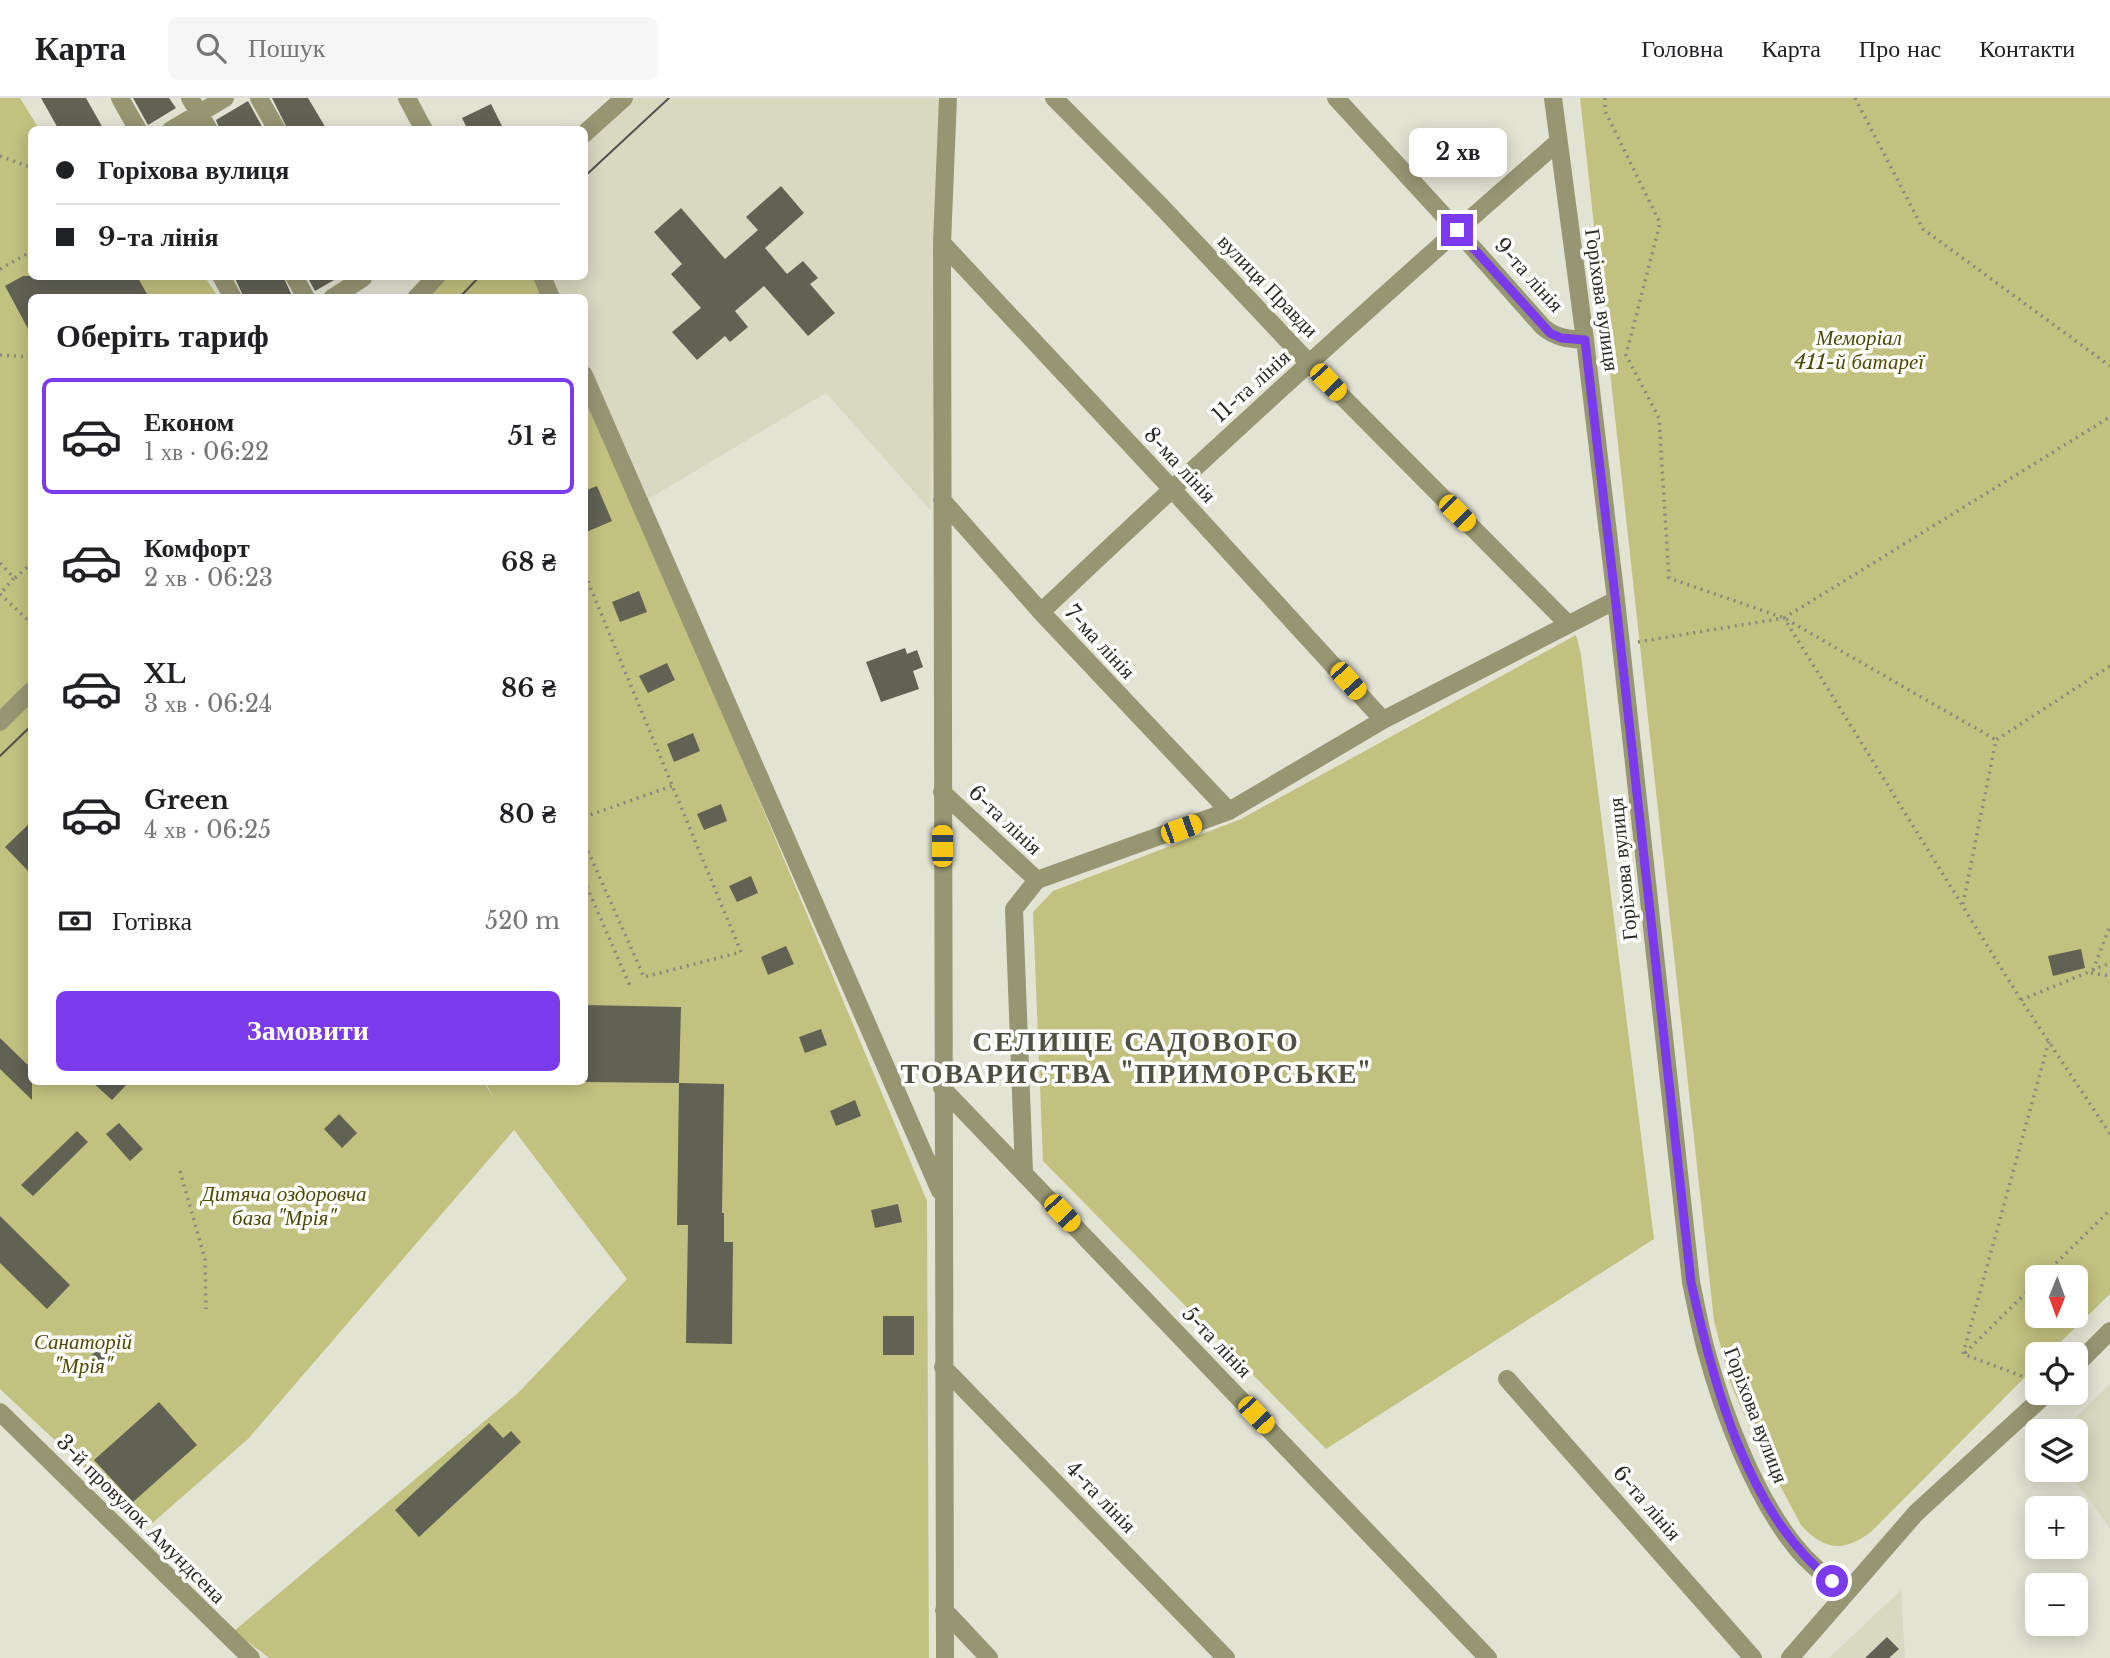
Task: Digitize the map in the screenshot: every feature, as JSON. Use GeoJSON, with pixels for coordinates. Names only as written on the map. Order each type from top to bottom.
{"type":"FeatureCollection","features":[{"type":"Feature","properties":{"kind":"street"},"geometry":{"type":"LineString","coordinates":[[120,98],[136,126]]}},
{"type":"Feature","properties":{"kind":"street"},"geometry":{"type":"LineString","coordinates":[[175,126],[194,105],[225,98]]}},
{"type":"Feature","properties":{"kind":"street"},"geometry":{"type":"LineString","coordinates":[[259,98],[275,126]]}},
{"type":"Feature","properties":{"kind":"street"},"geometry":{"type":"LineString","coordinates":[[407,98],[422,126]]}},
{"type":"Feature","properties":{"kind":"street"},"geometry":{"type":"LineString","coordinates":[[588,130],[624,98]]}},
{"type":"Feature","properties":{"kind":"street"},"geometry":{"type":"LineString","coordinates":[[945,1658],[942,243],[948,98]]}},
{"type":"Feature","properties":{"kind":"street","name":"вулиця Правди"},"geometry":{"type":"LineString","coordinates":[[1054,98],[1158,203],[1310,364],[1568,624]]}},
{"type":"Feature","properties":{"kind":"street","name":"9-та лінія"},"geometry":{"type":"LineString","coordinates":[[1336,98],[1550,333],[1561,338],[1585,340]]}},
{"type":"Feature","properties":{"kind":"street","name":"Горіхова вулиця"},"geometry":{"type":"LineString","coordinates":[[1553,98],[1616,600],[1691,1282],[1706,1351],[1747,1463],[1775,1519],[1796,1547],[1846,1592]]}},
{"type":"Feature","properties":{"kind":"street"},"geometry":{"type":"LineString","coordinates":[[194,105],[207,126]]}},
{"type":"Feature","properties":{"kind":"street","name":"11-та лінія"},"geometry":{"type":"LineString","coordinates":[[1041,612],[1171,488],[1558,142]]}},
{"type":"Feature","properties":{"kind":"street","name":"8-ма лінія"},"geometry":{"type":"LineString","coordinates":[[942,243],[1383,720]]}},
{"type":"Feature","properties":{"kind":"street"},"geometry":{"type":"LineString","coordinates":[[338,294],[360,280]]}},
{"type":"Feature","properties":{"kind":"street"},"geometry":{"type":"LineString","coordinates":[[420,294],[433,280]]}},
{"type":"Feature","properties":{"kind":"street"},"geometry":{"type":"LineString","coordinates":[[588,384],[942,1198]]}},
{"type":"Feature","properties":{"kind":"street","name":"7-ма лінія"},"geometry":{"type":"LineString","coordinates":[[942,500],[1041,612],[1229,811]]}},
{"type":"Feature","properties":{"kind":"street"},"geometry":{"type":"LineString","coordinates":[[1024,1172],[1014,909],[1037,880],[1229,811],[1383,720],[1616,600]]}},
{"type":"Feature","properties":{"kind":"street"},"geometry":{"type":"LineString","coordinates":[[0,722],[28,694]]}},
{"type":"Feature","properties":{"kind":"street","name":"6-та лінія"},"geometry":{"type":"LineString","coordinates":[[942,792],[1037,880]]}},
{"type":"Feature","properties":{"kind":"street","name":"5-та лінія"},"geometry":{"type":"LineString","coordinates":[[942,1088],[1488,1658]]}},
{"type":"Feature","properties":{"kind":"street"},"geometry":{"type":"LineString","coordinates":[[2088,1353],[2110,1331]]}},
{"type":"Feature","properties":{"kind":"street","name":"4-та лінія"},"geometry":{"type":"LineString","coordinates":[[943,1367],[1226,1658]]}},
{"type":"Feature","properties":{"kind":"street","name":"6-та лінія"},"geometry":{"type":"LineString","coordinates":[[1507,1379],[1753,1658]]}},
{"type":"Feature","properties":{"kind":"street"},"geometry":{"type":"LineString","coordinates":[[1790,1658],[1916,1513],[2034,1405]]}},
{"type":"Feature","properties":{"kind":"street","name":"3-й провулок Амундсена"},"geometry":{"type":"LineString","coordinates":[[0,1412],[251,1658]]}},
{"type":"Feature","properties":{"kind":"street"},"geometry":{"type":"LineString","coordinates":[[944,1611],[989,1658]]}},
{"type":"Feature","properties":{"kind":"path"},"geometry":{"type":"LineString","coordinates":[[1605,98],[1605,111],[1660,223],[1626,355],[1659,418],[1669,578],[1784,618],[1996,740]]}},
{"type":"Feature","properties":{"kind":"path"},"geometry":{"type":"LineString","coordinates":[[1854,98],[1871,125],[1923,229],[2110,366]]}},
{"type":"Feature","properties":{"kind":"path"},"geometry":{"type":"LineString","coordinates":[[0,156],[28,168]]}},
{"type":"Feature","properties":{"kind":"path"},"geometry":{"type":"LineString","coordinates":[[0,269],[28,253]]}},
{"type":"Feature","properties":{"kind":"path"},"geometry":{"type":"LineString","coordinates":[[0,355],[28,357]]}},
{"type":"Feature","properties":{"kind":"path"},"geometry":{"type":"LineString","coordinates":[[1621,644],[1784,618],[2110,417]]}},
{"type":"Feature","properties":{"kind":"path"},"geometry":{"type":"LineString","coordinates":[[0,562],[14,578]]}},
{"type":"Feature","properties":{"kind":"path"},"geometry":{"type":"LineString","coordinates":[[28,566],[0,594],[28,620]]}},
{"type":"Feature","properties":{"kind":"path"},"geometry":{"type":"LineString","coordinates":[[588,583],[741,951],[644,977],[588,851]]}},
{"type":"Feature","properties":{"kind":"path"},"geometry":{"type":"LineString","coordinates":[[1784,618],[2021,1000],[2110,1134]]}},
{"type":"Feature","properties":{"kind":"path"},"geometry":{"type":"LineString","coordinates":[[1963,906],[1996,740],[2110,666]]}},
{"type":"Feature","properties":{"kind":"path"},"geometry":{"type":"LineString","coordinates":[[588,816],[672,786]]}},
{"type":"Feature","properties":{"kind":"path"},"geometry":{"type":"LineString","coordinates":[[588,889],[629,986]]}},
{"type":"Feature","properties":{"kind":"path"},"geometry":{"type":"LineString","coordinates":[[2091,972],[2110,926]]}},
{"type":"Feature","properties":{"kind":"path"},"geometry":{"type":"LineString","coordinates":[[2021,1000],[2110,963]]}},
{"type":"Feature","properties":{"kind":"path"},"geometry":{"type":"LineString","coordinates":[[2091,972],[2110,976]]}},
{"type":"Feature","properties":{"kind":"path"},"geometry":{"type":"LineString","coordinates":[[1964,1354],[2049,1041]]}},
{"type":"Feature","properties":{"kind":"path"},"geometry":{"type":"LineString","coordinates":[[180,1171],[205,1259],[206,1309]]}},
{"type":"Feature","properties":{"kind":"path"},"geometry":{"type":"LineString","coordinates":[[2054,1265],[2110,1210]]}},
{"type":"Feature","properties":{"kind":"path"},"geometry":{"type":"LineString","coordinates":[[1964,1354],[2025,1294]]}},
{"type":"Feature","properties":{"kind":"path"},"geometry":{"type":"LineString","coordinates":[[1964,1354],[2025,1377]]}},
{"type":"Feature","properties":{"kind":"shaded area"},"geometry":{"type":"Polygon","coordinates":[[[630,98],[939,98],[931,511],[826,393],[645,501],[588,372],[588,294],[554,294],[546,280],[588,280],[588,136],[630,98]]]}},
{"type":"Feature","properties":{"kind":"shaded area"},"geometry":{"type":"Polygon","coordinates":[[[2110,1384],[2110,1528],[2076,1482],[2088,1482],[2088,1419],[2074,1419],[2110,1384]]]}},
{"type":"Feature","properties":{"kind":"shaded area"},"geometry":{"type":"Polygon","coordinates":[[[1901,1590],[1905,1658],[1829,1658],[1901,1590]]]}},
{"type":"Feature","properties":{"kind":"green space"},"geometry":{"type":"Polygon","coordinates":[[[0,98],[20,98],[37,126],[28,126],[28,280],[207,280],[216,294],[28,294],[28,681],[0,710],[0,98]]]}},
{"type":"Feature","properties":{"kind":"green space","name":"Меморіал 411-й батареї"},"geometry":{"type":"Polygon","coordinates":[[[1580,98],[2110,98],[2110,1294],[2088,1315],[2088,1265],[2025,1265],[2025,1328],[2075,1328],[2060,1342],[2025,1342],[2025,1377],[1871,1532],[1852,1543],[1834,1546],[1826,1544],[1801,1525],[1752,1433],[1730,1382],[1714,1321],[1580,98]]]}},
{"type":"Feature","properties":{"kind":"green space"},"geometry":{"type":"Polygon","coordinates":[[[441,280],[540,280],[546,294],[428,294],[441,280]]]}},
{"type":"Feature","properties":{"kind":"green space"},"geometry":{"type":"Polygon","coordinates":[[[588,391],[927,1201],[929,1658],[269,1658],[234,1631],[518,1393],[627,1279],[514,1130],[248,1439],[148,1527],[0,1389],[0,731],[28,702],[28,1085],[485,1085],[495,1099],[487,1085],[588,1085],[588,391]]]}},
{"type":"Feature","properties":{"kind":"green space"},"geometry":{"type":"Polygon","coordinates":[[[1576,635],[1581,655],[1654,1239],[1326,1449],[1043,1161],[1033,912],[1053,891],[1241,819],[1576,635]]]}},
{"type":"Feature","properties":{"kind":"building"},"geometry":{"type":"Polygon","coordinates":[[[41,98],[86,98],[102,126],[57,126],[41,98]]]}},
{"type":"Feature","properties":{"kind":"building"},"geometry":{"type":"Polygon","coordinates":[[[133,98],[169,98],[176,108],[148,125],[133,98]]]}},
{"type":"Feature","properties":{"kind":"building"},"geometry":{"type":"Polygon","coordinates":[[[272,98],[308,98],[325,126],[286,126],[272,98]]]}},
{"type":"Feature","properties":{"kind":"building"},"geometry":{"type":"Polygon","coordinates":[[[248,101],[262,126],[218,126],[216,120],[248,101]]]}},
{"type":"Feature","properties":{"kind":"building"},"geometry":{"type":"Polygon","coordinates":[[[491,104],[502,126],[466,126],[462,118],[491,104]]]}},
{"type":"Feature","properties":{"kind":"building"},"geometry":{"type":"Polygon","coordinates":[[[781,186],[804,213],[765,248],[787,274],[803,261],[818,278],[810,284],[835,313],[808,336],[764,286],[735,311],[748,327],[730,342],[725,336],[697,360],[672,332],[701,308],[671,274],[682,264],[654,232],[681,208],[725,259],[758,230],[746,217],[781,186]]]}},
{"type":"Feature","properties":{"kind":"building"},"geometry":{"type":"Polygon","coordinates":[[[23,276],[28,276],[28,280],[139,280],[147,294],[28,294],[28,329],[5,286],[23,276]]]}},
{"type":"Feature","properties":{"kind":"building"},"geometry":{"type":"Polygon","coordinates":[[[236,280],[285,280],[291,294],[242,294],[236,280]]]}},
{"type":"Feature","properties":{"kind":"building"},"geometry":{"type":"Polygon","coordinates":[[[309,280],[334,280],[315,291],[309,280]]]}},
{"type":"Feature","properties":{"kind":"building"},"geometry":{"type":"Polygon","coordinates":[[[597,486],[612,521],[588,531],[588,489],[597,486]]]}},
{"type":"Feature","properties":{"kind":"building"},"geometry":{"type":"Polygon","coordinates":[[[639,591],[647,612],[620,622],[612,602],[639,591]]]}},
{"type":"Feature","properties":{"kind":"building"},"geometry":{"type":"Polygon","coordinates":[[[905,648],[907,654],[917,650],[923,667],[913,671],[919,689],[881,702],[866,662],[905,648]]]}},
{"type":"Feature","properties":{"kind":"building"},"geometry":{"type":"Polygon","coordinates":[[[667,663],[675,680],[648,693],[639,676],[667,663]]]}},
{"type":"Feature","properties":{"kind":"building"},"geometry":{"type":"Polygon","coordinates":[[[693,733],[700,751],[674,762],[667,744],[693,733]]]}},
{"type":"Feature","properties":{"kind":"building"},"geometry":{"type":"Polygon","coordinates":[[[721,804],[727,821],[704,830],[697,814],[721,804]]]}},
{"type":"Feature","properties":{"kind":"building"},"geometry":{"type":"Polygon","coordinates":[[[28,825],[28,871],[5,847],[28,825]]]}},
{"type":"Feature","properties":{"kind":"building"},"geometry":{"type":"Polygon","coordinates":[[[751,876],[758,893],[737,902],[729,886],[751,876]]]}},
{"type":"Feature","properties":{"kind":"building"},"geometry":{"type":"Polygon","coordinates":[[[786,946],[794,964],[768,975],[761,957],[786,946]]]}},
{"type":"Feature","properties":{"kind":"building"},"geometry":{"type":"Polygon","coordinates":[[[2081,949],[2085,968],[2053,976],[2048,956],[2081,949]]]}},
{"type":"Feature","properties":{"kind":"building"},"geometry":{"type":"Polygon","coordinates":[[[588,1005],[681,1007],[679,1083],[588,1082],[588,1005]]]}},
{"type":"Feature","properties":{"kind":"building"},"geometry":{"type":"Polygon","coordinates":[[[821,1029],[827,1045],[805,1053],[799,1037],[821,1029]]]}},
{"type":"Feature","properties":{"kind":"building"},"geometry":{"type":"Polygon","coordinates":[[[0,1038],[28,1065],[28,1085],[32,1085],[32,1100],[0,1069],[0,1038]]]}},
{"type":"Feature","properties":{"kind":"building"},"geometry":{"type":"Polygon","coordinates":[[[679,1083],[724,1084],[722,1213],[724,1242],[733,1242],[732,1344],[686,1343],[688,1225],[677,1225],[679,1083]]]}},
{"type":"Feature","properties":{"kind":"building"},"geometry":{"type":"Polygon","coordinates":[[[95,1085],[126,1085],[112,1100],[95,1085]]]}},
{"type":"Feature","properties":{"kind":"building"},"geometry":{"type":"Polygon","coordinates":[[[855,1100],[861,1116],[836,1126],[830,1111],[855,1100]]]}},
{"type":"Feature","properties":{"kind":"building"},"geometry":{"type":"Polygon","coordinates":[[[339,1114],[357,1133],[342,1148],[324,1129],[339,1114]]]}},
{"type":"Feature","properties":{"kind":"building"},"geometry":{"type":"Polygon","coordinates":[[[119,1123],[143,1149],[130,1161],[106,1134],[119,1123]]]}},
{"type":"Feature","properties":{"kind":"building"},"geometry":{"type":"Polygon","coordinates":[[[77,1131],[88,1142],[33,1196],[21,1185],[77,1131]]]}},
{"type":"Feature","properties":{"kind":"building"},"geometry":{"type":"Polygon","coordinates":[[[898,1204],[902,1222],[875,1228],[871,1210],[898,1204]]]}},
{"type":"Feature","properties":{"kind":"building"},"geometry":{"type":"Polygon","coordinates":[[[0,1216],[70,1285],[47,1309],[0,1263],[0,1216]]]}},
{"type":"Feature","properties":{"kind":"building"},"geometry":{"type":"Polygon","coordinates":[[[883,1316],[914,1316],[914,1355],[883,1355],[883,1316]]]}},
{"type":"Feature","properties":{"kind":"building"},"geometry":{"type":"Polygon","coordinates":[[[104,1342],[115,1352],[102,1366],[91,1356],[104,1342]]]}},
{"type":"Feature","properties":{"kind":"building"},"geometry":{"type":"Polygon","coordinates":[[[159,1402],[197,1445],[133,1502],[94,1460],[159,1402]]]}},
{"type":"Feature","properties":{"kind":"building"},"geometry":{"type":"Polygon","coordinates":[[[489,1423],[503,1438],[511,1431],[521,1442],[419,1537],[395,1510],[489,1423]]]}},
{"type":"Feature","properties":{"kind":"building"},"geometry":{"type":"Polygon","coordinates":[[[1887,1637],[1899,1649],[1889,1658],[1865,1658],[1887,1637]]]}},
{"type":"Feature","properties":{"kind":"tram line"},"geometry":{"type":"LineString","coordinates":[[588,173],[669,98]]}},
{"type":"Feature","properties":{"kind":"tram line"},"geometry":{"type":"LineString","coordinates":[[463,294],[476,280]]}},
{"type":"Feature","properties":{"kind":"tram line"},"geometry":{"type":"LineString","coordinates":[[0,756],[28,729]]}},
{"type":"Feature","properties":{"kind":"district","name":"СЕЛИЩЕ САДОВОГО ТОВАРИСТВА \"ПРИМОРСЬКЕ\""},"geometry":{"type":"Point","coordinates":[1136,1057]}},
{"type":"Feature","properties":{"kind":"route"},"geometry":{"type":"LineString","coordinates":[[1457,230],[1543,327],[1561,338],[1585,340],[1691,1282],[1706,1351],[1729,1419],[1752,1474],[1775,1519],[1796,1547],[1832,1581]]}},
{"type":"Feature","properties":{"kind":"park label","name":"Дитяча оздоровча база \"Мрія\""},"geometry":{"type":"Point","coordinates":[284,1206]}},
{"type":"Feature","properties":{"kind":"park label","name":"Санаторій \"Мрія\""},"geometry":{"type":"Point","coordinates":[83,1354]}}]}
